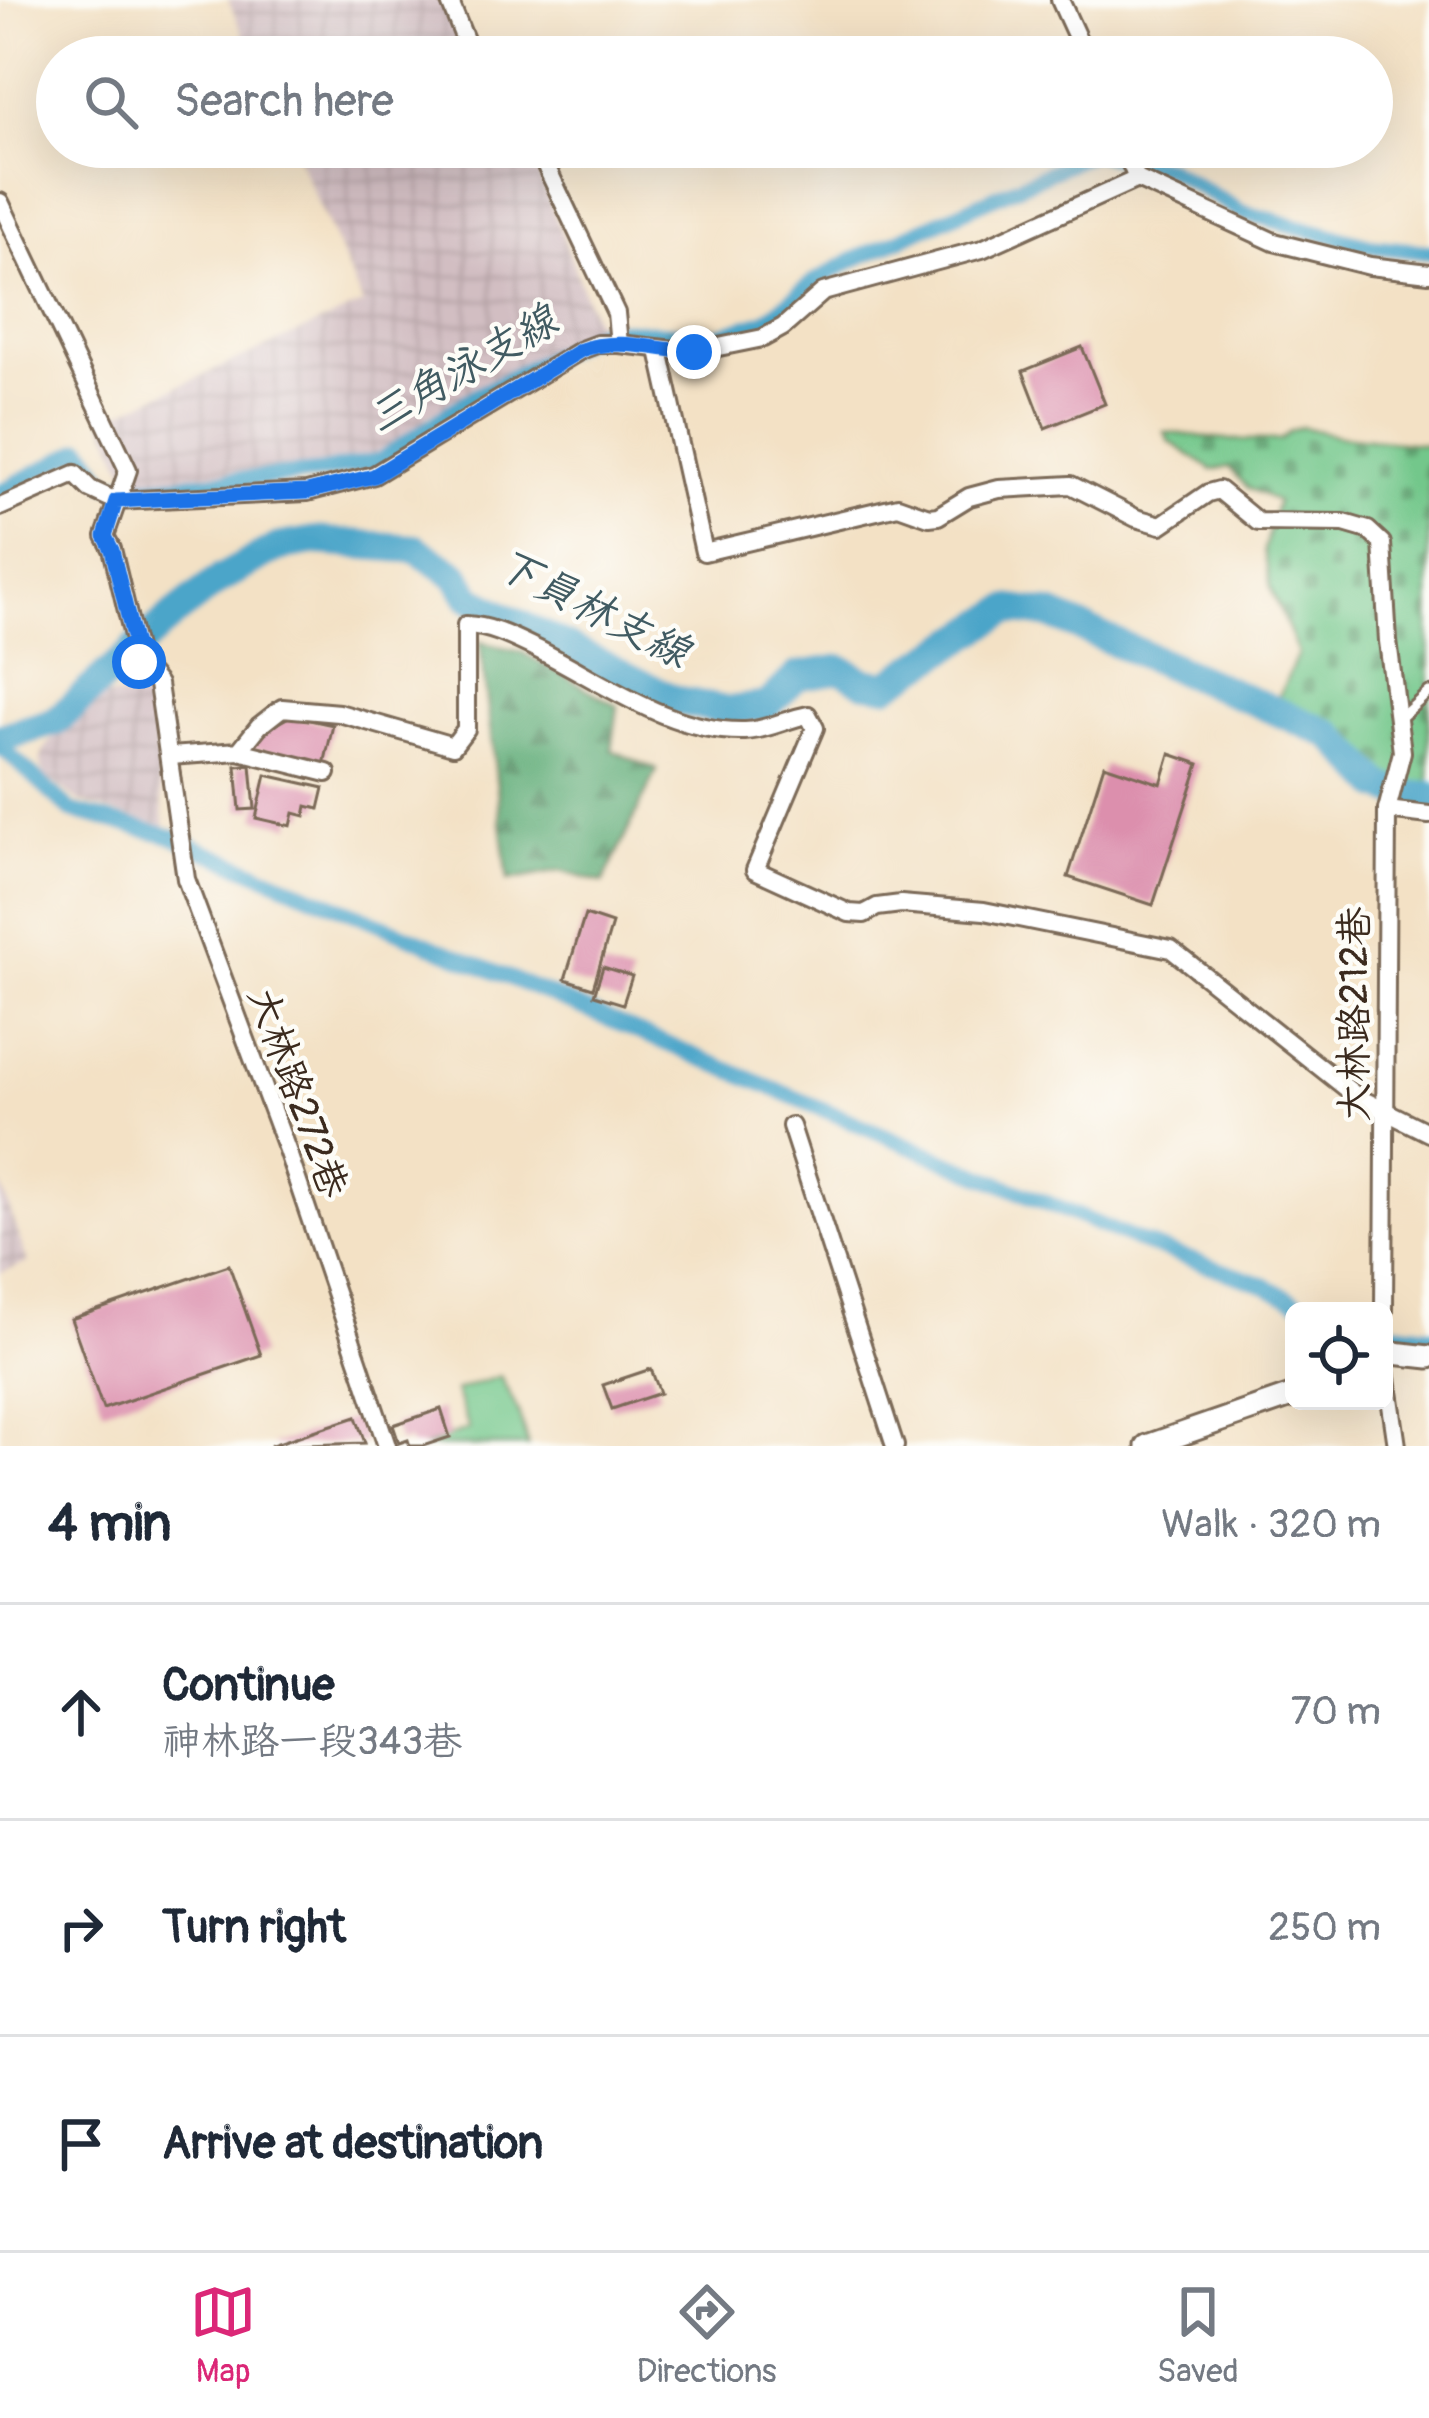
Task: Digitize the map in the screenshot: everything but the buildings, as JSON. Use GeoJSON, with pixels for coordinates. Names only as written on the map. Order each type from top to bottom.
{"type":"FeatureCollection","features":[{"type":"Feature","properties":{"kind":"street"},"geometry":{"type":"LineString","coordinates":[[449,0],[464,36]]}},
{"type":"Feature","properties":{"kind":"street"},"geometry":{"type":"LineString","coordinates":[[1060,0],[1077,36]]}},
{"type":"Feature","properties":{"kind":"street"},"geometry":{"type":"LineString","coordinates":[[547,168],[616,313],[619,344]]}},
{"type":"Feature","properties":{"kind":"street"},"geometry":{"type":"LineString","coordinates":[[1133,168],[1137,178],[1274,242],[1370,266],[1429,273]]}},
{"type":"Feature","properties":{"kind":"street"},"geometry":{"type":"LineString","coordinates":[[0,507],[75,474],[90,490],[116,501],[307,492],[374,476],[581,350],[619,344],[694,352],[764,338],[823,292],[982,249],[1137,178]]}},
{"type":"Feature","properties":{"kind":"street","name":"大林路272巷"},"geometry":{"type":"LineString","coordinates":[[0,202],[128,470],[105,536],[139,662],[158,684],[186,879],[287,1150],[387,1446]]}},
{"type":"Feature","properties":{"kind":"street","name":"大林路212巷"},"geometry":{"type":"LineString","coordinates":[[659,350],[704,552],[898,506],[938,516],[969,497],[999,488],[1071,485],[1136,518],[1161,525],[1220,490],[1258,522],[1344,523],[1367,530],[1382,543],[1402,752],[1387,810],[1384,1302]]}},
{"type":"Feature","properties":{"kind":"street"},"geometry":{"type":"LineString","coordinates":[[238,751],[282,708],[339,713],[452,746],[466,729],[466,625],[484,626],[524,643],[644,706],[700,727],[743,731],[808,715],[815,728],[754,870],[849,913],[901,904],[984,911],[1171,949],[1359,1099],[1429,1133]]}},
{"type":"Feature","properties":{"kind":"street"},"geometry":{"type":"LineString","coordinates":[[170,756],[238,751],[327,773]]}},
{"type":"Feature","properties":{"kind":"street"},"geometry":{"type":"LineString","coordinates":[[1387,810],[1429,814]]}},
{"type":"Feature","properties":{"kind":"street"},"geometry":{"type":"LineString","coordinates":[[791,1126],[895,1446]]}},
{"type":"Feature","properties":{"kind":"street"},"geometry":{"type":"LineString","coordinates":[[1393,1355],[1429,1357]]}},
{"type":"Feature","properties":{"kind":"street"},"geometry":{"type":"LineString","coordinates":[[1147,1446],[1285,1398]]}},
{"type":"Feature","properties":{"kind":"street"},"geometry":{"type":"LineString","coordinates":[[1392,1410],[1397,1446]]}},
{"type":"Feature","properties":{"kind":"lane"},"geometry":{"type":"LineString","coordinates":[[1400,719],[1429,692]]}},
{"type":"Feature","properties":{"kind":"shaded area"},"geometry":{"type":"Polygon","coordinates":[[[228,0],[449,0],[463,36],[244,36],[228,0]]]}},
{"type":"Feature","properties":{"kind":"shaded area"},"geometry":{"type":"Polygon","coordinates":[[[302,168],[537,168],[597,327],[428,416],[422,428],[357,465],[134,489],[102,420],[363,304],[302,168]]]}},
{"type":"Feature","properties":{"kind":"shaded area"},"geometry":{"type":"Polygon","coordinates":[[[96,696],[151,698],[165,828],[80,802],[44,776],[43,752],[59,729],[96,696]]]}},
{"type":"Feature","properties":{"kind":"shaded area"},"geometry":{"type":"Polygon","coordinates":[[[0,1181],[28,1263],[0,1273],[0,1181]]]}},
{"type":"Feature","properties":{"kind":"green space"},"geometry":{"type":"Polygon","coordinates":[[[1302,427],[1339,436],[1429,445],[1429,787],[1390,776],[1331,728],[1278,698],[1298,654],[1271,588],[1264,550],[1277,501],[1248,488],[1229,467],[1212,470],[1169,441],[1165,432],[1280,440],[1302,427]]]}},
{"type":"Feature","properties":{"kind":"green space"},"geometry":{"type":"Polygon","coordinates":[[[480,642],[521,652],[618,706],[612,750],[657,770],[603,883],[560,871],[508,881],[480,642]]]}},
{"type":"Feature","properties":{"kind":"green space"},"geometry":{"type":"Polygon","coordinates":[[[500,1376],[518,1411],[528,1446],[423,1446],[469,1429],[455,1391],[500,1376]]]}},
{"type":"Feature","properties":{"kind":"waterway","name":"三角泳支線"},"geometry":{"type":"LineString","coordinates":[[0,491],[83,448],[107,483],[152,487],[317,473],[381,460],[467,401],[605,328],[714,336],[765,321],[812,283],[849,262],[1059,168]]}},
{"type":"Feature","properties":{"kind":"waterway","name":"三角泳支線"},"geometry":{"type":"LineString","coordinates":[[1167,168],[1242,212],[1371,246],[1429,252]]}},
{"type":"Feature","properties":{"kind":"waterway","name":"下員林支線"},"geometry":{"type":"LineString","coordinates":[[0,738],[56,721],[220,579],[279,547],[315,541],[416,549],[457,576],[469,597],[499,614],[675,700],[727,711],[767,706],[797,676],[841,669],[865,682],[887,685],[1009,609],[1051,615],[1332,735],[1381,786],[1408,796],[1429,796]]}},
{"type":"Feature","properties":{"kind":"waterway"},"geometry":{"type":"LineString","coordinates":[[0,746],[71,811],[170,836],[1140,1242],[1262,1284],[1298,1302]]}},
{"type":"Feature","properties":{"kind":"waterway"},"geometry":{"type":"LineString","coordinates":[[1393,1331],[1429,1335]]}},
{"type":"Feature","properties":{"kind":"route"},"geometry":{"type":"LineString","coordinates":[[139,662],[105,536],[116,501],[307,492],[374,476],[581,350],[619,344],[694,352]]}}]}
